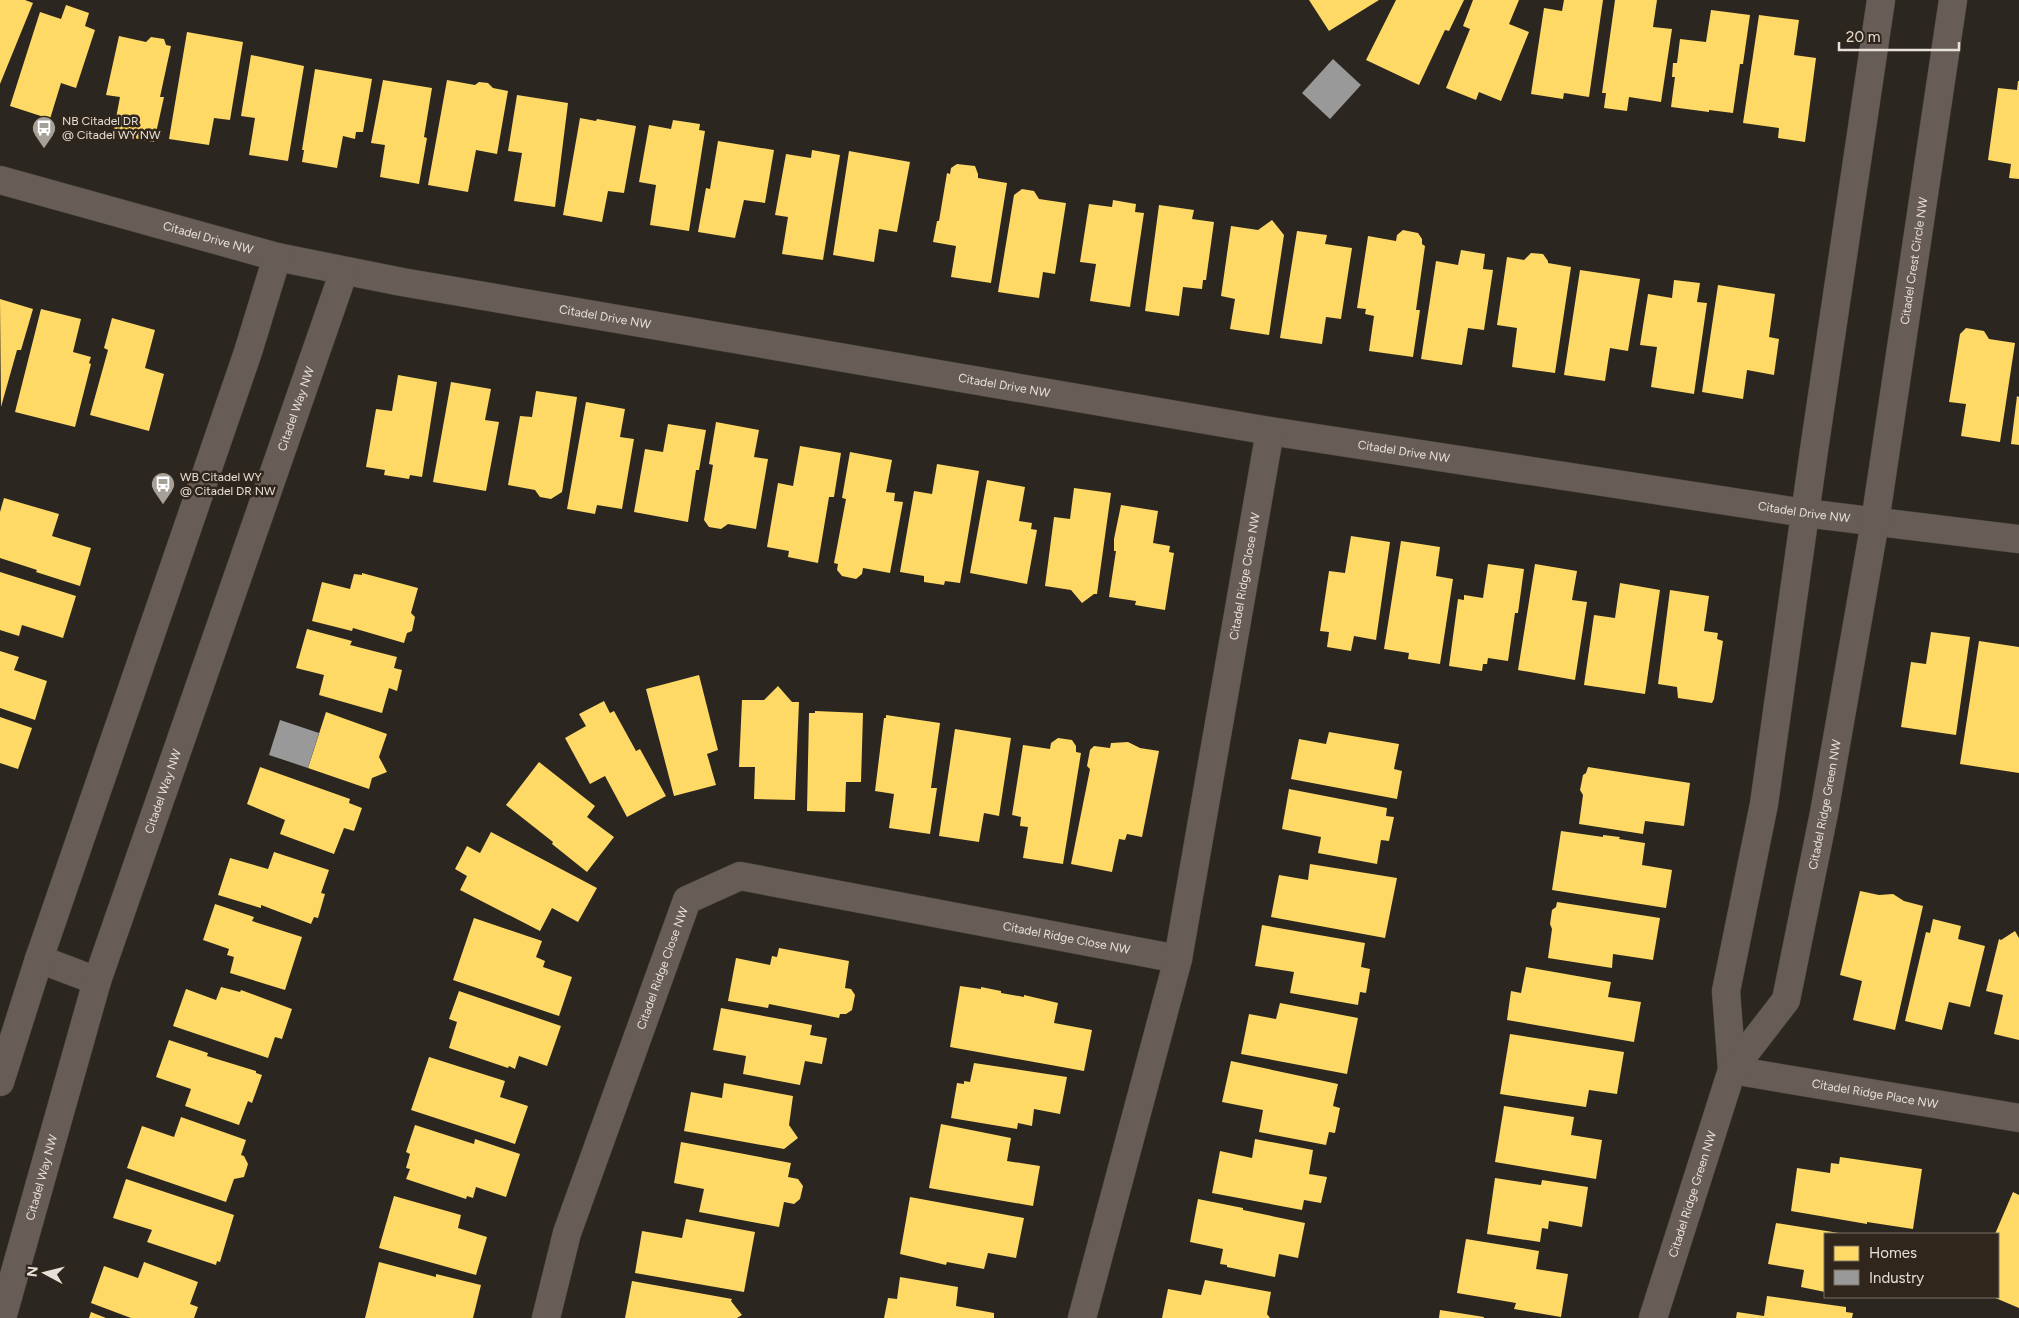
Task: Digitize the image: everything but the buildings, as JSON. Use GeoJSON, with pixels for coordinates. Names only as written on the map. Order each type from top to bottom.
{"type":"FeatureCollection","features":[{"type":"Feature","properties":{"kind":"street"},"geometry":{"type":"LineString","coordinates":[[1805,512],[1881,0]]}},
{"type":"Feature","properties":{"kind":"street","name":"Citadel Crest Circle NW"},"geometry":{"type":"LineString","coordinates":[[1875,522],[1953,0]]}},
{"type":"Feature","properties":{"kind":"street","name":"Citadel Drive NW"},"geometry":{"type":"LineString","coordinates":[[0,180],[277,257],[344,271],[1270,431],[1805,512],[2019,539]]}},
{"type":"Feature","properties":{"kind":"street"},"geometry":{"type":"LineString","coordinates":[[0,1082],[39,959],[248,352],[277,257]]}},
{"type":"Feature","properties":{"kind":"street","name":"Citadel Way NW"},"geometry":{"type":"LineString","coordinates":[[2,1318],[97,981],[344,271]]}},
{"type":"Feature","properties":{"kind":"street","name":"Citadel Ridge Close NW"},"geometry":{"type":"LineString","coordinates":[[1082,1318],[1178,959],[1270,431]]}},
{"type":"Feature","properties":{"kind":"street","name":"Citadel Ridge Green NW"},"geometry":{"type":"LineString","coordinates":[[1732,1070],[1726,991],[1764,804],[1805,512]]}},
{"type":"Feature","properties":{"kind":"street","name":"Citadel Ridge Green NW"},"geometry":{"type":"LineString","coordinates":[[1653,1318],[1732,1070],[1786,1000],[1824,813],[1875,522]]}},
{"type":"Feature","properties":{"kind":"street","name":"Citadel Ridge Close NW"},"geometry":{"type":"LineString","coordinates":[[546,1318],[567,1233],[687,900],[740,876],[1178,959]]}},
{"type":"Feature","properties":{"kind":"street"},"geometry":{"type":"LineString","coordinates":[[39,959],[97,981]]}},
{"type":"Feature","properties":{"kind":"street","name":"Citadel Ridge Place NW"},"geometry":{"type":"LineString","coordinates":[[1732,1070],[2019,1118]]}},
{"type":"Feature","properties":{"kind":"place","name":"NB Citadel DR @ Citadel WY NW"},"geometry":{"type":"Point","coordinates":[44,149]}},
{"type":"Feature","properties":{"kind":"place","name":"WB Citadel WY @ Citadel DR NW"},"geometry":{"type":"Point","coordinates":[163,505]}}]}
